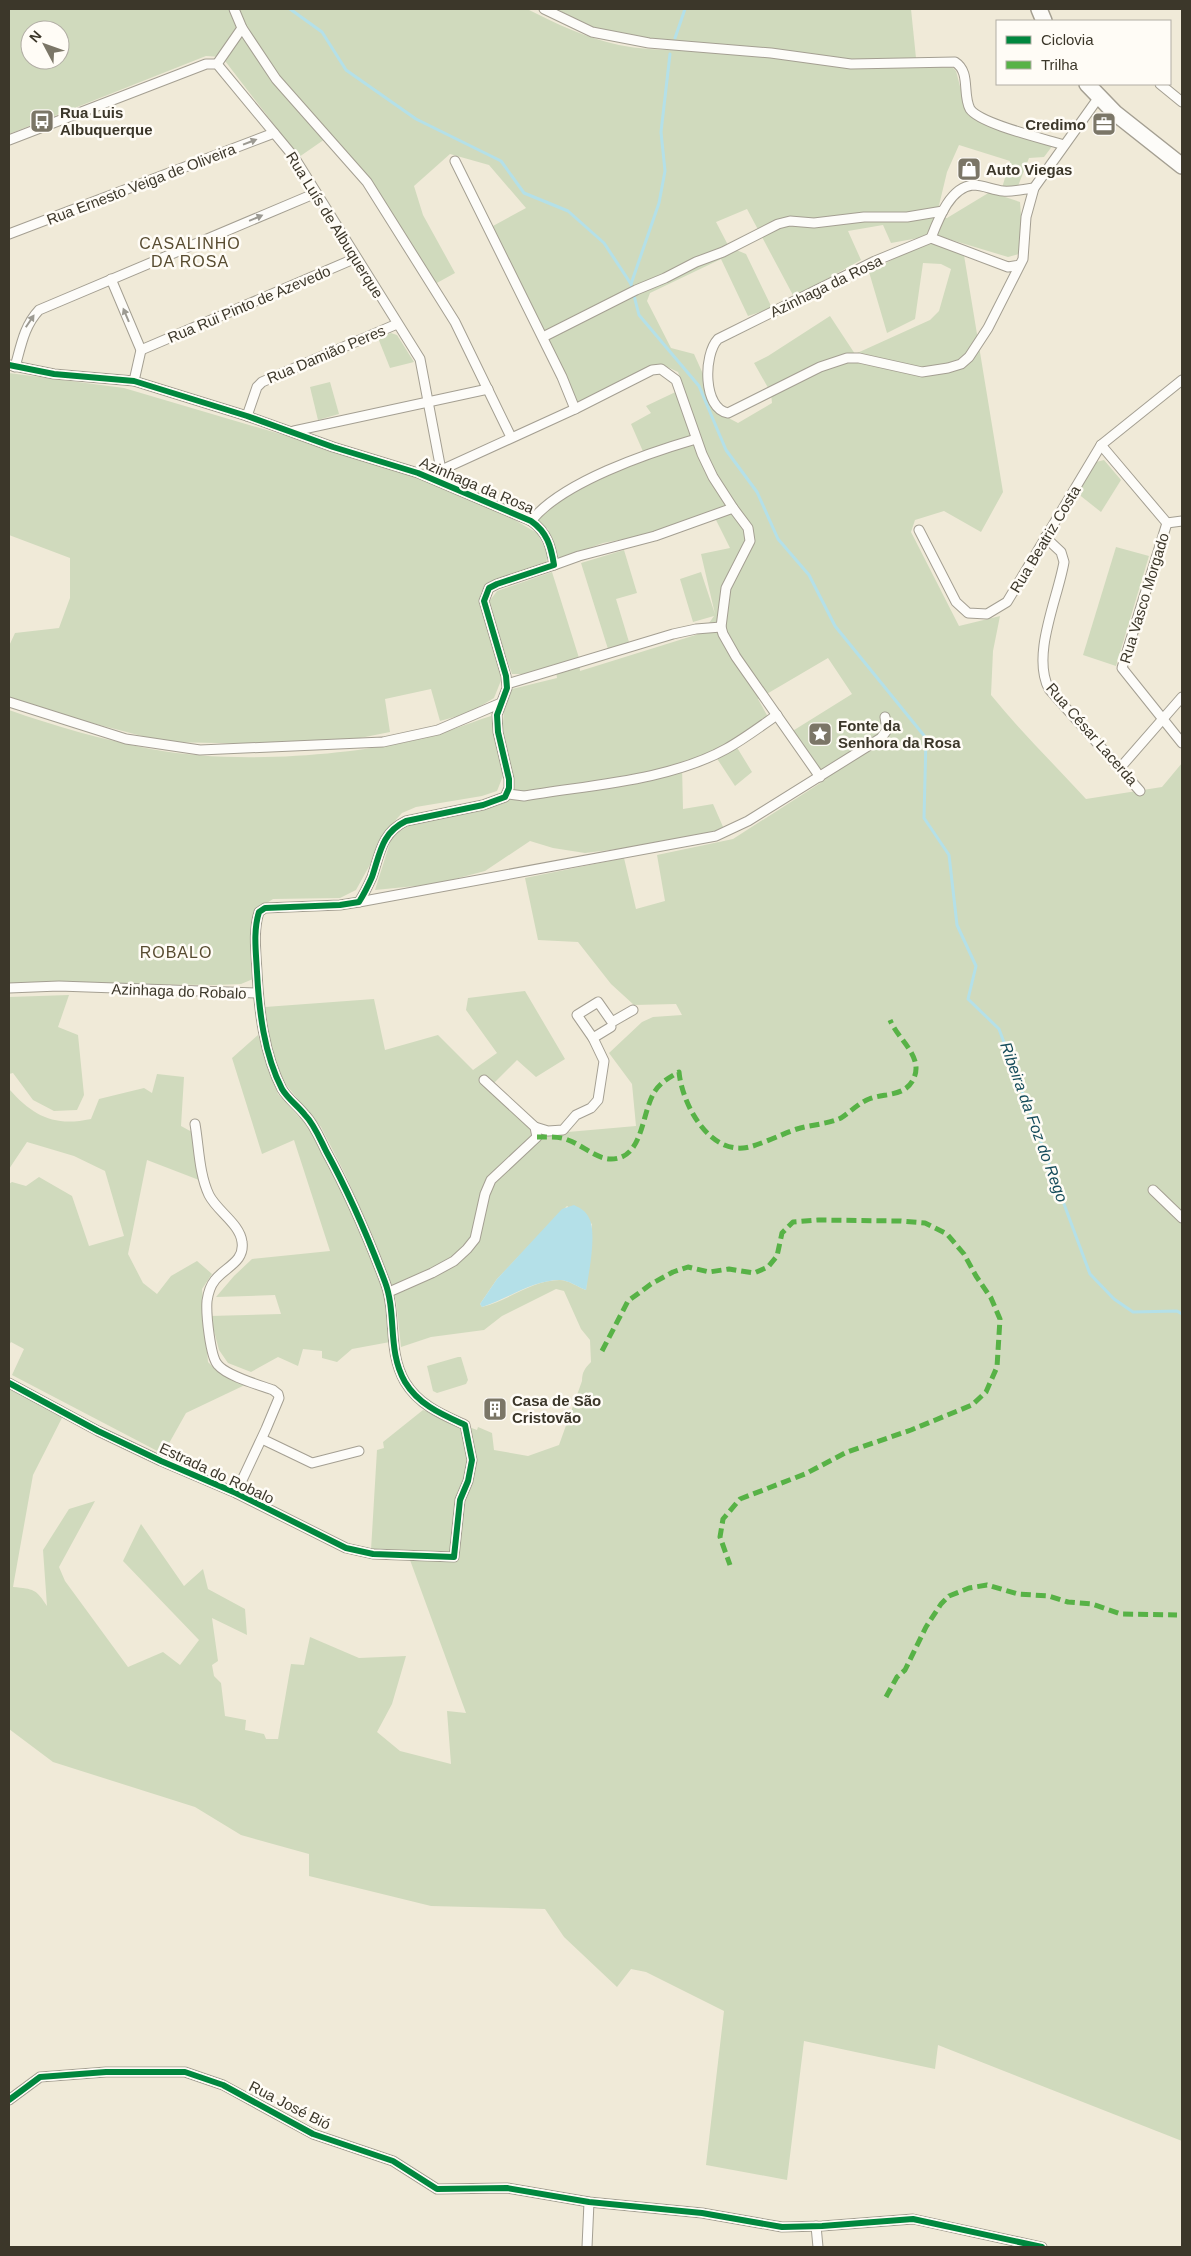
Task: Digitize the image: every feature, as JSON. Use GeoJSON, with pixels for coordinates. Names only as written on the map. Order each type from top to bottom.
{"type":"FeatureCollection","features":[{"type":"Feature","properties":{"kind":"main road"},"geometry":{"type":"LineString","coordinates":[[1087,85],[1099,98],[1182,165]]}},
{"type":"Feature","properties":{"kind":"street"},"geometry":{"type":"LineString","coordinates":[[234,9],[242,28],[276,79],[367,182],[445,304],[466,342],[511,437]]}},
{"type":"Feature","properties":{"kind":"street"},"geometry":{"type":"LineString","coordinates":[[544,9],[592,32],[649,43],[771,53],[851,64],[955,62],[962,69],[970,108],[978,115],[989,122],[1064,145]]}},
{"type":"Feature","properties":{"kind":"street"},"geometry":{"type":"LineString","coordinates":[[9,140],[206,64],[217,64],[242,28]]}},
{"type":"Feature","properties":{"kind":"street","name":"Rua Luís de Albuquerque"},"geometry":{"type":"LineString","coordinates":[[217,64],[294,157],[420,359],[441,470]]}},
{"type":"Feature","properties":{"kind":"street"},"geometry":{"type":"LineString","coordinates":[[1161,85],[1182,102]]}},
{"type":"Feature","properties":{"kind":"street","name":"Azinhaga da Rosa"},"geometry":{"type":"LineString","coordinates":[[931,238],[875,261],[718,339],[709,354],[707,363],[708,385],[716,405],[724,413],[728,413],[820,367],[847,358],[859,358],[922,372],[961,364],[977,347],[1023,259],[1028,202],[1034,188],[1099,98]]}},
{"type":"Feature","properties":{"kind":"street","name":"Rua Ernesto Veiga de Oliveira"},"geometry":{"type":"LineString","coordinates":[[9,234],[274,133]]}},
{"type":"Feature","properties":{"kind":"street"},"geometry":{"type":"LineString","coordinates":[[456,161],[575,409]]}},
{"type":"Feature","properties":{"kind":"street"},"geometry":{"type":"LineString","coordinates":[[1020,265],[1008,267],[931,238],[943,211],[960,191],[968,186],[981,186],[1003,191],[1034,188]]}},
{"type":"Feature","properties":{"kind":"street"},"geometry":{"type":"LineString","coordinates":[[12,366],[30,320],[39,310],[316,193]]}},
{"type":"Feature","properties":{"kind":"street"},"geometry":{"type":"LineString","coordinates":[[542,337],[636,290],[696,262],[724,252],[778,224],[790,221],[814,223],[864,217],[907,217],[943,211]]}},
{"type":"Feature","properties":{"kind":"street","name":"Rua Rui Pinto de Azevedo"},"geometry":{"type":"LineString","coordinates":[[141,350],[356,258]]}},
{"type":"Feature","properties":{"kind":"street"},"geometry":{"type":"LineString","coordinates":[[111,280],[141,350],[134,381]]}},
{"type":"Feature","properties":{"kind":"street","name":"Rua Damião Peres"},"geometry":{"type":"LineString","coordinates":[[247,416],[257,387],[262,382],[397,324]]}},
{"type":"Feature","properties":{"kind":"street","name":"Azinhaga da Rosa"},"geometry":{"type":"LineString","coordinates":[[12,366],[54,374],[134,381],[294,431],[333,447],[428,476],[531,520],[543,530],[548,538],[554,565]]}},
{"type":"Feature","properties":{"kind":"street","name":"Azinhaga da Rosa"},"geometry":{"type":"LineString","coordinates":[[428,476],[575,409],[652,370],[661,369],[676,380],[696,439]]}},
{"type":"Feature","properties":{"kind":"street","name":"Rua Beatriz Costa"},"geometry":{"type":"LineString","coordinates":[[919,530],[956,602],[968,613],[987,614],[1006,602],[1101,445],[1182,380]]}},
{"type":"Feature","properties":{"kind":"street"},"geometry":{"type":"LineString","coordinates":[[294,431],[488,389]]}},
{"type":"Feature","properties":{"kind":"street"},"geometry":{"type":"LineString","coordinates":[[531,520],[540,509],[552,500],[597,476],[650,453],[696,439],[713,477],[748,528],[750,540],[726,588],[721,627],[736,657],[820,777]]}},
{"type":"Feature","properties":{"kind":"street"},"geometry":{"type":"LineString","coordinates":[[1101,445],[1167,523],[1182,521]]}},
{"type":"Feature","properties":{"kind":"street"},"geometry":{"type":"LineString","coordinates":[[358,902],[368,887],[381,846],[388,834],[397,826],[419,818],[495,802],[508,794],[509,779],[497,724],[497,715],[507,684],[494,630],[484,601],[485,594],[489,588],[579,556],[655,536],[733,508]]}},
{"type":"Feature","properties":{"kind":"street","name":"Rua Vasco Morgado"},"geometry":{"type":"LineString","coordinates":[[1167,523],[1122,668],[1182,743]]}},
{"type":"Feature","properties":{"kind":"street","name":"Rua César Lacerda"},"geometry":{"type":"LineString","coordinates":[[1045,537],[1059,549],[1064,560],[1046,628],[1043,667],[1046,682],[1049,689],[1140,790]]}},
{"type":"Feature","properties":{"kind":"street"},"geometry":{"type":"LineString","coordinates":[[507,684],[673,634],[696,628],[721,627]]}},
{"type":"Feature","properties":{"kind":"street"},"geometry":{"type":"LineString","coordinates":[[1120,768],[1182,697]]}},
{"type":"Feature","properties":{"kind":"street"},"geometry":{"type":"LineString","coordinates":[[9,702],[126,739],[200,750],[383,742],[438,730],[501,702]]}},
{"type":"Feature","properties":{"kind":"street"},"geometry":{"type":"LineString","coordinates":[[508,794],[524,796],[626,780],[686,765],[727,749],[777,714]]}},
{"type":"Feature","properties":{"kind":"street"},"geometry":{"type":"LineString","coordinates":[[257,994],[256,930],[259,912],[271,907],[340,906],[716,836],[748,821],[881,738],[887,730],[885,717]]}},
{"type":"Feature","properties":{"kind":"street","name":"Azinhaga do Robalo"},"geometry":{"type":"LineString","coordinates":[[9,988],[59,986],[257,994],[270,1061],[283,1091],[307,1116],[338,1172],[365,1228],[392,1304],[392,1333],[398,1364],[404,1381],[417,1398],[428,1407],[465,1425],[472,1460],[468,1481],[460,1500],[454,1557]]}},
{"type":"Feature","properties":{"kind":"street"},"geometry":{"type":"LineString","coordinates":[[484,1080],[535,1127],[548,1131],[563,1130],[576,1115],[591,1108],[598,1100],[604,1061],[593,1038],[578,1015],[598,1002],[612,1022],[633,1010]]}},
{"type":"Feature","properties":{"kind":"street"},"geometry":{"type":"LineString","coordinates":[[593,1038],[611,1027]]}},
{"type":"Feature","properties":{"kind":"street"},"geometry":{"type":"LineString","coordinates":[[195,1124],[204,1182],[210,1196],[235,1228],[242,1243],[239,1259],[214,1280],[210,1289],[207,1302],[214,1360],[222,1368],[278,1394],[277,1405],[236,1493]]}},
{"type":"Feature","properties":{"kind":"street"},"geometry":{"type":"LineString","coordinates":[[388,1292],[432,1273],[467,1250],[475,1238],[485,1194],[491,1180],[534,1142],[537,1137],[535,1127]]}},
{"type":"Feature","properties":{"kind":"street"},"geometry":{"type":"LineString","coordinates":[[1153,1190],[1182,1218]]}},
{"type":"Feature","properties":{"kind":"street","name":"Estrada do Robalo"},"geometry":{"type":"LineString","coordinates":[[9,1383],[125,1444],[236,1493],[346,1548],[359,1552],[381,1554],[454,1557]]}},
{"type":"Feature","properties":{"kind":"street"},"geometry":{"type":"LineString","coordinates":[[262,1439],[312,1463],[359,1451]]}},
{"type":"Feature","properties":{"kind":"street","name":"Rua José Bió"},"geometry":{"type":"LineString","coordinates":[[9,2100],[40,2077],[106,2072],[185,2072],[224,2085],[313,2134],[393,2161],[437,2188],[507,2188],[589,2202],[702,2213],[782,2227],[913,2219],[1042,2247]]}},
{"type":"Feature","properties":{"kind":"street"},"geometry":{"type":"LineString","coordinates":[[586,2247],[589,2202]]}},
{"type":"Feature","properties":{"kind":"street"},"geometry":{"type":"LineString","coordinates":[[816,2226],[818,2247]]}},
{"type":"Feature","properties":{"kind":"green space"},"geometry":{"type":"Polygon","coordinates":[[[9,9],[527,9],[583,34],[619,45],[666,50],[732,52],[876,64],[952,67],[956,71],[966,109],[1053,145],[1044,157],[1029,158],[1018,186],[1002,188],[1010,161],[959,145],[947,172],[936,218],[947,218],[990,192],[1020,202],[1023,241],[1019,254],[1008,257],[935,235],[891,243],[883,225],[848,231],[861,260],[794,297],[747,209],[716,222],[729,247],[746,254],[772,308],[748,316],[721,259],[650,293],[647,301],[671,348],[694,354],[721,414],[738,423],[772,403],[771,393],[754,363],[830,316],[855,354],[930,320],[939,311],[951,269],[941,264],[923,263],[915,319],[887,333],[869,272],[925,242],[963,249],[1003,492],[981,532],[944,511],[915,520],[911,532],[959,626],[1000,616],[993,651],[991,695],[1086,799],[1162,787],[1182,763],[1182,2141],[938,2045],[935,2069],[804,2041],[787,2180],[706,2165],[724,2011],[646,1972],[631,1969],[617,1987],[564,1937],[545,1909],[431,1906],[309,1876],[309,1854],[241,1835],[195,1807],[53,1762],[9,1729],[9,1383],[66,1410],[33,1475],[13,1587],[34,1591],[47,1606],[43,1550],[69,1509],[95,1501],[59,1567],[65,1581],[128,1667],[163,1652],[180,1665],[199,1640],[123,1561],[141,1524],[184,1586],[203,1569],[208,1589],[245,1609],[247,1635],[212,1618],[218,1661],[212,1665],[214,1676],[221,1683],[225,1716],[246,1720],[245,1730],[264,1734],[266,1739],[278,1739],[291,1664],[304,1665],[310,1637],[359,1658],[406,1656],[392,1704],[377,1732],[400,1751],[451,1764],[447,1711],[466,1713],[410,1560],[371,1550],[377,1450],[384,1448],[383,1442],[423,1410],[477,1430],[478,1427],[492,1433],[494,1450],[528,1456],[559,1445],[582,1381],[583,1373],[591,1362],[590,1340],[581,1329],[564,1291],[556,1289],[502,1316],[484,1330],[431,1337],[401,1347],[396,1301],[380,1255],[346,1176],[321,1127],[287,1086],[273,1059],[265,1007],[374,999],[385,1050],[438,1035],[473,1070],[497,1053],[466,1010],[468,998],[525,991],[565,1059],[536,1077],[517,1060],[494,1083],[545,1134],[636,1126],[632,1084],[609,1053],[642,1022],[653,1017],[682,1015],[676,1004],[634,1005],[611,984],[578,942],[538,940],[525,878],[624,858],[636,909],[665,901],[657,855],[733,839],[825,780],[791,732],[852,694],[828,658],[758,699],[768,717],[733,741],[752,772],[735,786],[714,754],[682,765],[683,809],[713,804],[724,829],[700,839],[585,853],[553,848],[530,841],[485,871],[436,884],[375,890],[392,836],[417,821],[504,796],[510,780],[502,732],[505,700],[512,689],[557,678],[555,664],[530,674],[512,674],[488,603],[497,591],[552,572],[579,658],[580,671],[702,633],[714,616],[693,622],[680,579],[701,572],[715,614],[701,554],[730,548],[712,512],[651,534],[603,543],[559,559],[548,529],[525,516],[645,456],[631,424],[651,413],[646,406],[684,388],[678,372],[661,364],[578,405],[493,226],[526,208],[489,165],[450,154],[414,186],[423,215],[455,273],[435,284],[381,200],[325,139],[299,157],[222,57],[206,56],[9,134],[9,9]],[[567,1206],[497,1279],[480,1304],[482,1307],[540,1283],[550,1281],[563,1280],[586,1290],[592,1224],[567,1206]]]}},
{"type":"Feature","properties":{"kind":"green space"},"geometry":{"type":"Polygon","coordinates":[[[557,9],[911,9],[916,58],[854,61],[655,39],[587,26],[557,9]]]}},
{"type":"Feature","properties":{"kind":"green space"},"geometry":{"type":"Polygon","coordinates":[[[391,333],[397,335],[414,362],[390,368],[378,338],[391,333]]]}},
{"type":"Feature","properties":{"kind":"green space"},"geometry":{"type":"Polygon","coordinates":[[[9,373],[124,388],[402,470],[501,512],[537,533],[548,554],[546,563],[493,582],[481,592],[479,603],[498,657],[502,678],[494,698],[469,713],[440,721],[431,689],[385,699],[390,732],[355,739],[267,744],[165,742],[38,709],[9,699],[9,646],[15,633],[59,628],[70,598],[70,558],[9,535],[9,373]]]}},
{"type":"Feature","properties":{"kind":"green space"},"geometry":{"type":"Polygon","coordinates":[[[330,382],[339,414],[318,420],[310,387],[330,382]]]}},
{"type":"Feature","properties":{"kind":"green space"},"geometry":{"type":"Polygon","coordinates":[[[1104,460],[1121,480],[1101,512],[1077,493],[1096,462],[1104,460]]]}},
{"type":"Feature","properties":{"kind":"green space"},"geometry":{"type":"Polygon","coordinates":[[[1116,547],[1149,556],[1116,666],[1083,655],[1116,547]]]}},
{"type":"Feature","properties":{"kind":"green space"},"geometry":{"type":"Polygon","coordinates":[[[624,550],[637,593],[616,599],[629,642],[608,649],[581,563],[624,550]]]}},
{"type":"Feature","properties":{"kind":"green space"},"geometry":{"type":"Polygon","coordinates":[[[9,710],[79,732],[151,749],[182,754],[249,757],[318,754],[385,746],[434,735],[491,716],[503,776],[497,791],[482,796],[416,807],[402,813],[383,834],[372,861],[356,890],[340,898],[273,899],[259,908],[254,921],[253,979],[241,984],[216,985],[9,983],[9,710]]]}},
{"type":"Feature","properties":{"kind":"green space"},"geometry":{"type":"Polygon","coordinates":[[[69,995],[58,1027],[78,1035],[84,1095],[77,1110],[54,1111],[33,1100],[13,1073],[9,1074],[9,997],[69,995]]]}},
{"type":"Feature","properties":{"kind":"green space"},"geometry":{"type":"Polygon","coordinates":[[[258,1035],[278,1094],[313,1132],[361,1228],[387,1302],[390,1342],[352,1349],[337,1362],[322,1358],[322,1351],[303,1349],[298,1366],[278,1357],[251,1372],[228,1363],[219,1350],[210,1316],[281,1314],[275,1295],[216,1297],[252,1259],[330,1251],[294,1140],[262,1154],[232,1058],[258,1035]]]}},
{"type":"Feature","properties":{"kind":"green space"},"geometry":{"type":"Polygon","coordinates":[[[157,1074],[184,1077],[181,1126],[192,1132],[199,1180],[147,1160],[128,1254],[143,1283],[157,1294],[171,1276],[197,1261],[212,1274],[202,1289],[208,1362],[216,1370],[247,1384],[186,1413],[163,1454],[12,1375],[24,1349],[11,1342],[9,1345],[9,1184],[12,1182],[26,1186],[39,1177],[72,1196],[89,1246],[124,1236],[105,1171],[74,1156],[27,1142],[9,1169],[9,1089],[27,1106],[45,1117],[55,1120],[78,1121],[91,1119],[99,1099],[144,1088],[152,1093],[157,1074]]]}},
{"type":"Feature","properties":{"kind":"green space"},"geometry":{"type":"Polygon","coordinates":[[[461,1357],[468,1380],[466,1384],[437,1393],[433,1391],[427,1366],[461,1357]]]}},
{"type":"Feature","properties":{"kind":"water"},"geometry":{"type":"Polygon","coordinates":[[[574,1205],[586,1213],[591,1224],[592,1253],[586,1290],[563,1280],[550,1281],[530,1286],[482,1307],[480,1304],[497,1279],[562,1209],[574,1205]]]}},
{"type":"Feature","properties":{"kind":"waterway"},"geometry":{"type":"LineString","coordinates":[[290,9],[322,32],[346,70],[416,119],[501,161],[524,193],[568,211],[604,243],[631,284]]}},
{"type":"Feature","properties":{"kind":"waterway","name":"Ribeira da Foz do Rego"},"geometry":{"type":"LineString","coordinates":[[675,38],[685,9]]}},
{"type":"Feature","properties":{"kind":"waterway","name":"Ribeira da Foz do Rego"},"geometry":{"type":"LineString","coordinates":[[670,54],[661,132],[665,171],[659,203],[631,284],[639,315],[699,386],[726,450],[757,492],[778,539],[809,575],[835,626],[926,738],[924,818],[949,855],[957,925],[976,966],[968,999],[999,1029],[1090,1274],[1114,1299],[1133,1312],[1177,1311],[1182,1314]]}},
{"type":"Feature","properties":{"kind":"marked path"},"geometry":{"type":"LineString","coordinates":[[537,1137],[564,1139],[604,1158],[621,1157],[629,1152],[635,1143],[650,1100],[657,1088],[679,1072],[685,1097],[699,1123],[718,1142],[730,1147],[748,1147],[797,1129],[836,1120],[869,1099],[899,1092],[913,1080],[916,1072],[913,1056],[890,1020]]}},
{"type":"Feature","properties":{"kind":"marked path"},"geometry":{"type":"LineString","coordinates":[[602,1351],[628,1301],[651,1284],[673,1272],[688,1267],[709,1272],[729,1269],[754,1273],[768,1267],[777,1256],[782,1233],[793,1222],[818,1220],[925,1223],[947,1234],[964,1254],[991,1298],[1000,1319],[997,1367],[986,1392],[972,1405],[911,1430],[847,1452],[805,1474],[740,1499],[723,1519],[720,1537],[730,1565]]}},
{"type":"Feature","properties":{"kind":"marked path"},"geometry":{"type":"LineString","coordinates":[[886,1697],[897,1677],[905,1670],[926,1627],[941,1604],[949,1596],[969,1588],[987,1585],[1018,1594],[1049,1596],[1068,1602],[1092,1604],[1121,1614],[1177,1615]]}},
{"type":"Feature","properties":{"kind":"cycle path"},"geometry":{"type":"LineString","coordinates":[[9,365],[54,374],[134,381],[247,416],[333,447],[418,473],[531,521],[545,535],[554,565],[489,588],[484,601],[506,676],[507,688],[497,715],[498,732],[509,779],[509,788],[505,797],[483,805],[406,821],[386,838],[372,877],[359,902],[340,905],[265,908],[259,912],[255,934],[261,1017],[271,1061],[284,1093],[314,1127],[343,1183],[365,1232],[389,1294],[394,1345],[399,1370],[411,1390],[424,1403],[439,1413],[465,1425],[472,1460],[468,1481],[460,1500],[454,1557],[373,1554],[346,1548],[236,1493],[161,1461],[98,1431],[9,1383]]}},
{"type":"Feature","properties":{"kind":"cycle path"},"geometry":{"type":"LineString","coordinates":[[9,2100],[40,2077],[106,2072],[185,2072],[223,2085],[313,2134],[393,2161],[437,2189],[507,2188],[589,2202],[702,2213],[782,2227],[913,2219],[1042,2247]]}},
{"type":"Feature","properties":{"kind":"place","name":"Rua Luis Albuquerque"},"geometry":{"type":"Point","coordinates":[42,121]}},
{"type":"Feature","properties":{"kind":"place","name":"Credimo"},"geometry":{"type":"Point","coordinates":[1104,124]}},
{"type":"Feature","properties":{"kind":"place","name":"Auto Viegas"},"geometry":{"type":"Point","coordinates":[969,169]}},
{"type":"Feature","properties":{"kind":"place","name":"Fonte da Senhora da Rosa"},"geometry":{"type":"Point","coordinates":[820,734]}},
{"type":"Feature","properties":{"kind":"place","name":"Casa de São Cristovão"},"geometry":{"type":"Point","coordinates":[495,1409]}},
{"type":"Feature","properties":{"kind":"district","name":"CASALINHO DA ROSA"},"geometry":{"type":"Point","coordinates":[190,252]}},
{"type":"Feature","properties":{"kind":"district","name":"ROBALO"},"geometry":{"type":"Point","coordinates":[176,952]}}]}
